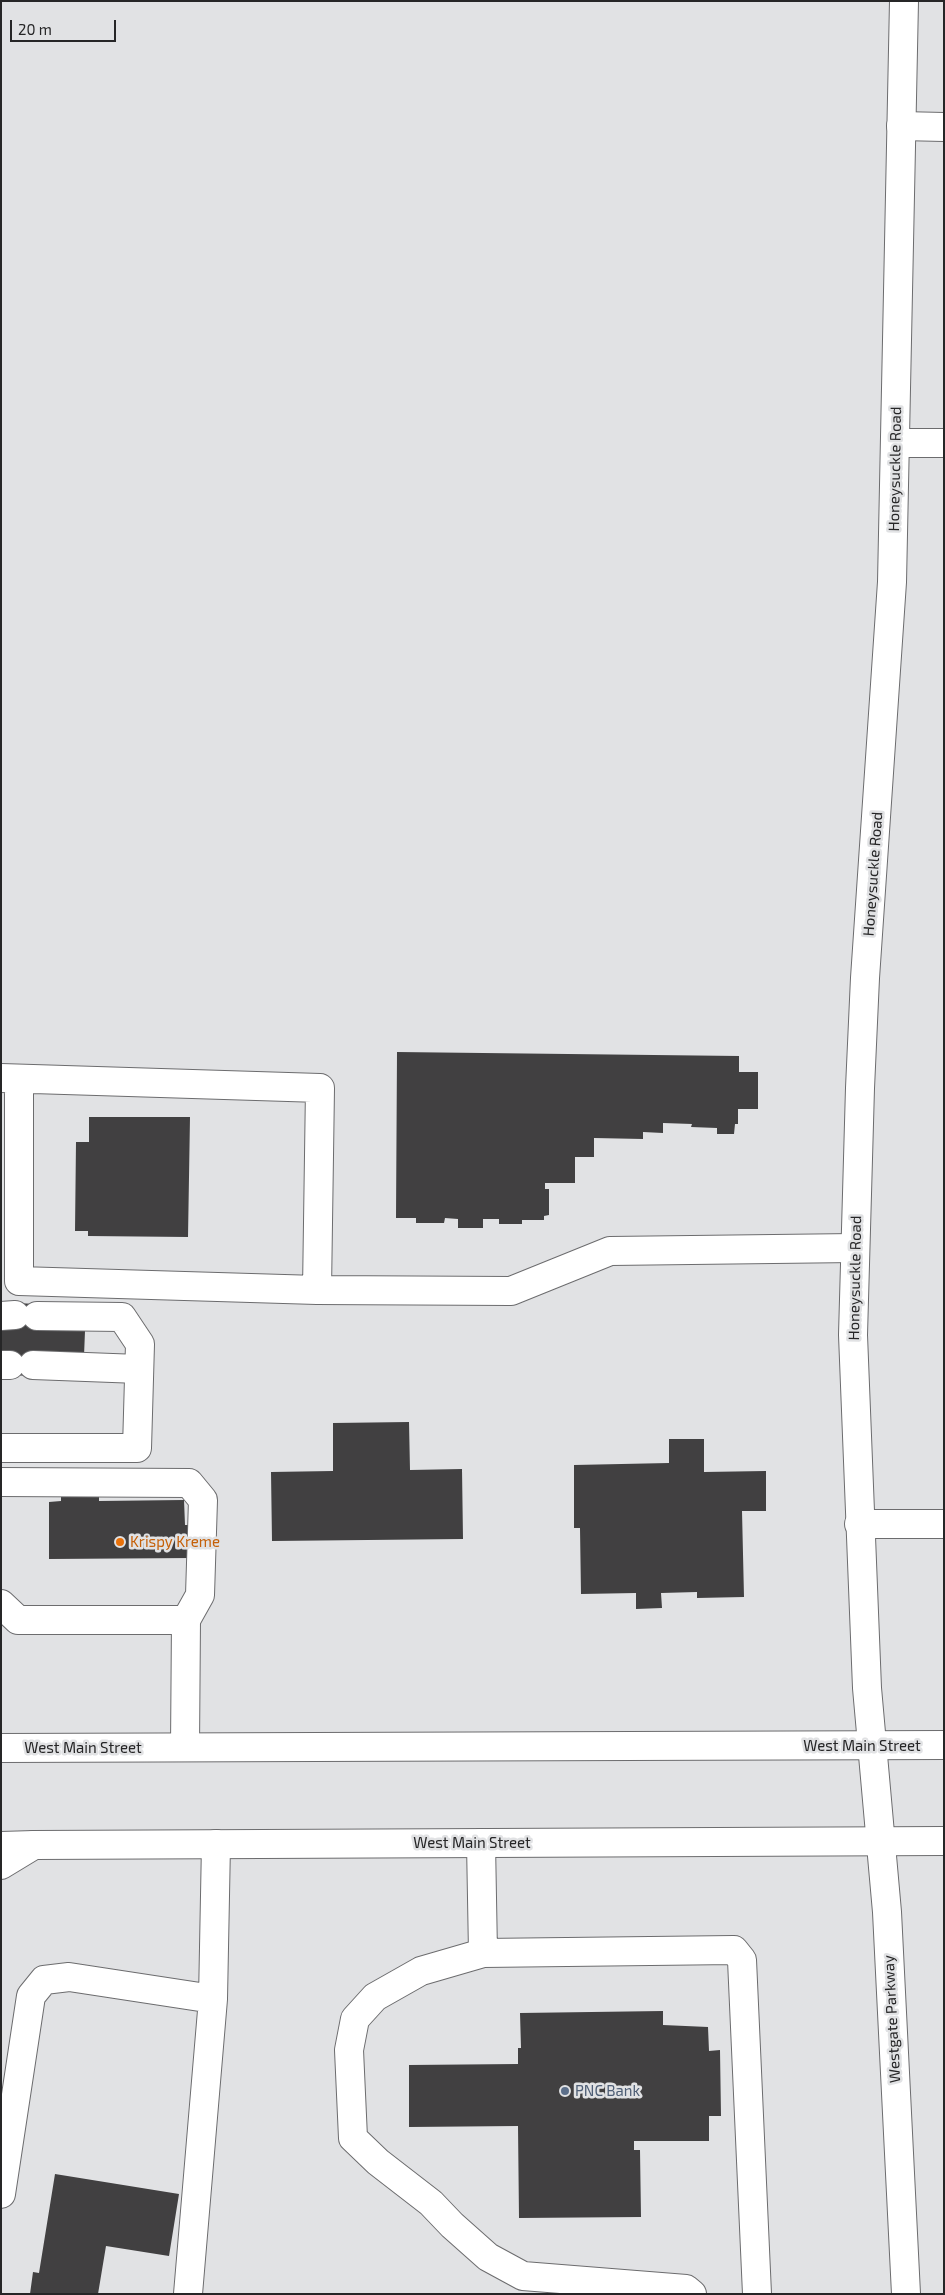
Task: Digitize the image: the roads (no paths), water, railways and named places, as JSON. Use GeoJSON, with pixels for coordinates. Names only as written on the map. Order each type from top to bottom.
{"type":"FeatureCollection","features":[{"type":"Feature","properties":{"kind":"main road","name":"Honeysuckle Road"},"geometry":{"type":"LineString","coordinates":[[872,1746],[859,1524],[853,1335],[854,1248],[865,978],[892,582],[904,1]]}},
{"type":"Feature","properties":{"kind":"main road"},"geometry":{"type":"LineString","coordinates":[[901,126],[944,127]]}},
{"type":"Feature","properties":{"kind":"main road"},"geometry":{"type":"LineString","coordinates":[[896,443],[944,443]]}},
{"type":"Feature","properties":{"kind":"main road"},"geometry":{"type":"LineString","coordinates":[[317,1290],[320,1088],[10,1078],[10,1282],[141,1287],[317,1290],[511,1291],[610,1251],[854,1248]]}},
{"type":"Feature","properties":{"kind":"main road"},"geometry":{"type":"LineString","coordinates":[[1,1448],[137,1448],[141,1287]]}},
{"type":"Feature","properties":{"kind":"main road"},"geometry":{"type":"LineString","coordinates":[[18,1315],[122,1317],[140,1357]]}},
{"type":"Feature","properties":{"kind":"main road"},"geometry":{"type":"LineString","coordinates":[[15,1365],[140,1357]]}},
{"type":"Feature","properties":{"kind":"main road"},"geometry":{"type":"LineString","coordinates":[[1,1482],[189,1483],[203,1500],[200,1595],[186,1620],[185,1747]]}},
{"type":"Feature","properties":{"kind":"main road"},"geometry":{"type":"LineString","coordinates":[[859,1524],[944,1524]]}},
{"type":"Feature","properties":{"kind":"main road"},"geometry":{"type":"LineString","coordinates":[[1,1604],[18,1620],[186,1620]]}},
{"type":"Feature","properties":{"kind":"main road"},"geometry":{"type":"LineString","coordinates":[[1,1735],[30,1748]]}},
{"type":"Feature","properties":{"kind":"main road","name":"West Main Street"},"geometry":{"type":"LineString","coordinates":[[1,1748],[944,1745]]}},
{"type":"Feature","properties":{"kind":"main road","name":"Westgate Parkway"},"geometry":{"type":"LineString","coordinates":[[872,1746],[887,1912],[906,2294]]}},
{"type":"Feature","properties":{"kind":"main road","name":"West Main Street"},"geometry":{"type":"LineString","coordinates":[[1,1846],[944,1841]]}},
{"type":"Feature","properties":{"kind":"main road"},"geometry":{"type":"LineString","coordinates":[[481,1843],[483,1953]]}},
{"type":"Feature","properties":{"kind":"main road"},"geometry":{"type":"LineString","coordinates":[[188,2294],[213,1999],[216,1844]]}},
{"type":"Feature","properties":{"kind":"main road"},"geometry":{"type":"LineString","coordinates":[[1,1865],[34,1846]]}},
{"type":"Feature","properties":{"kind":"main road"},"geometry":{"type":"LineString","coordinates":[[692,2294],[686,2289],[523,2276],[488,2257],[452,2226],[431,2203],[378,2162],[353,2138],[350,2050],[356,2019],[375,1997],[422,1971],[483,1953],[734,1950],[742,1960],[758,2294]]}},
{"type":"Feature","properties":{"kind":"main road"},"geometry":{"type":"LineString","coordinates":[[1,2194],[31,1996],[44,1980],[69,1977],[213,1999]]}},
{"type":"Feature","properties":{"kind":"place","name":"Krispy Kreme"},"geometry":{"type":"Point","coordinates":[120,1542]}},
{"type":"Feature","properties":{"kind":"place","name":"PNC Bank"},"geometry":{"type":"Point","coordinates":[565,2091]}}]}
